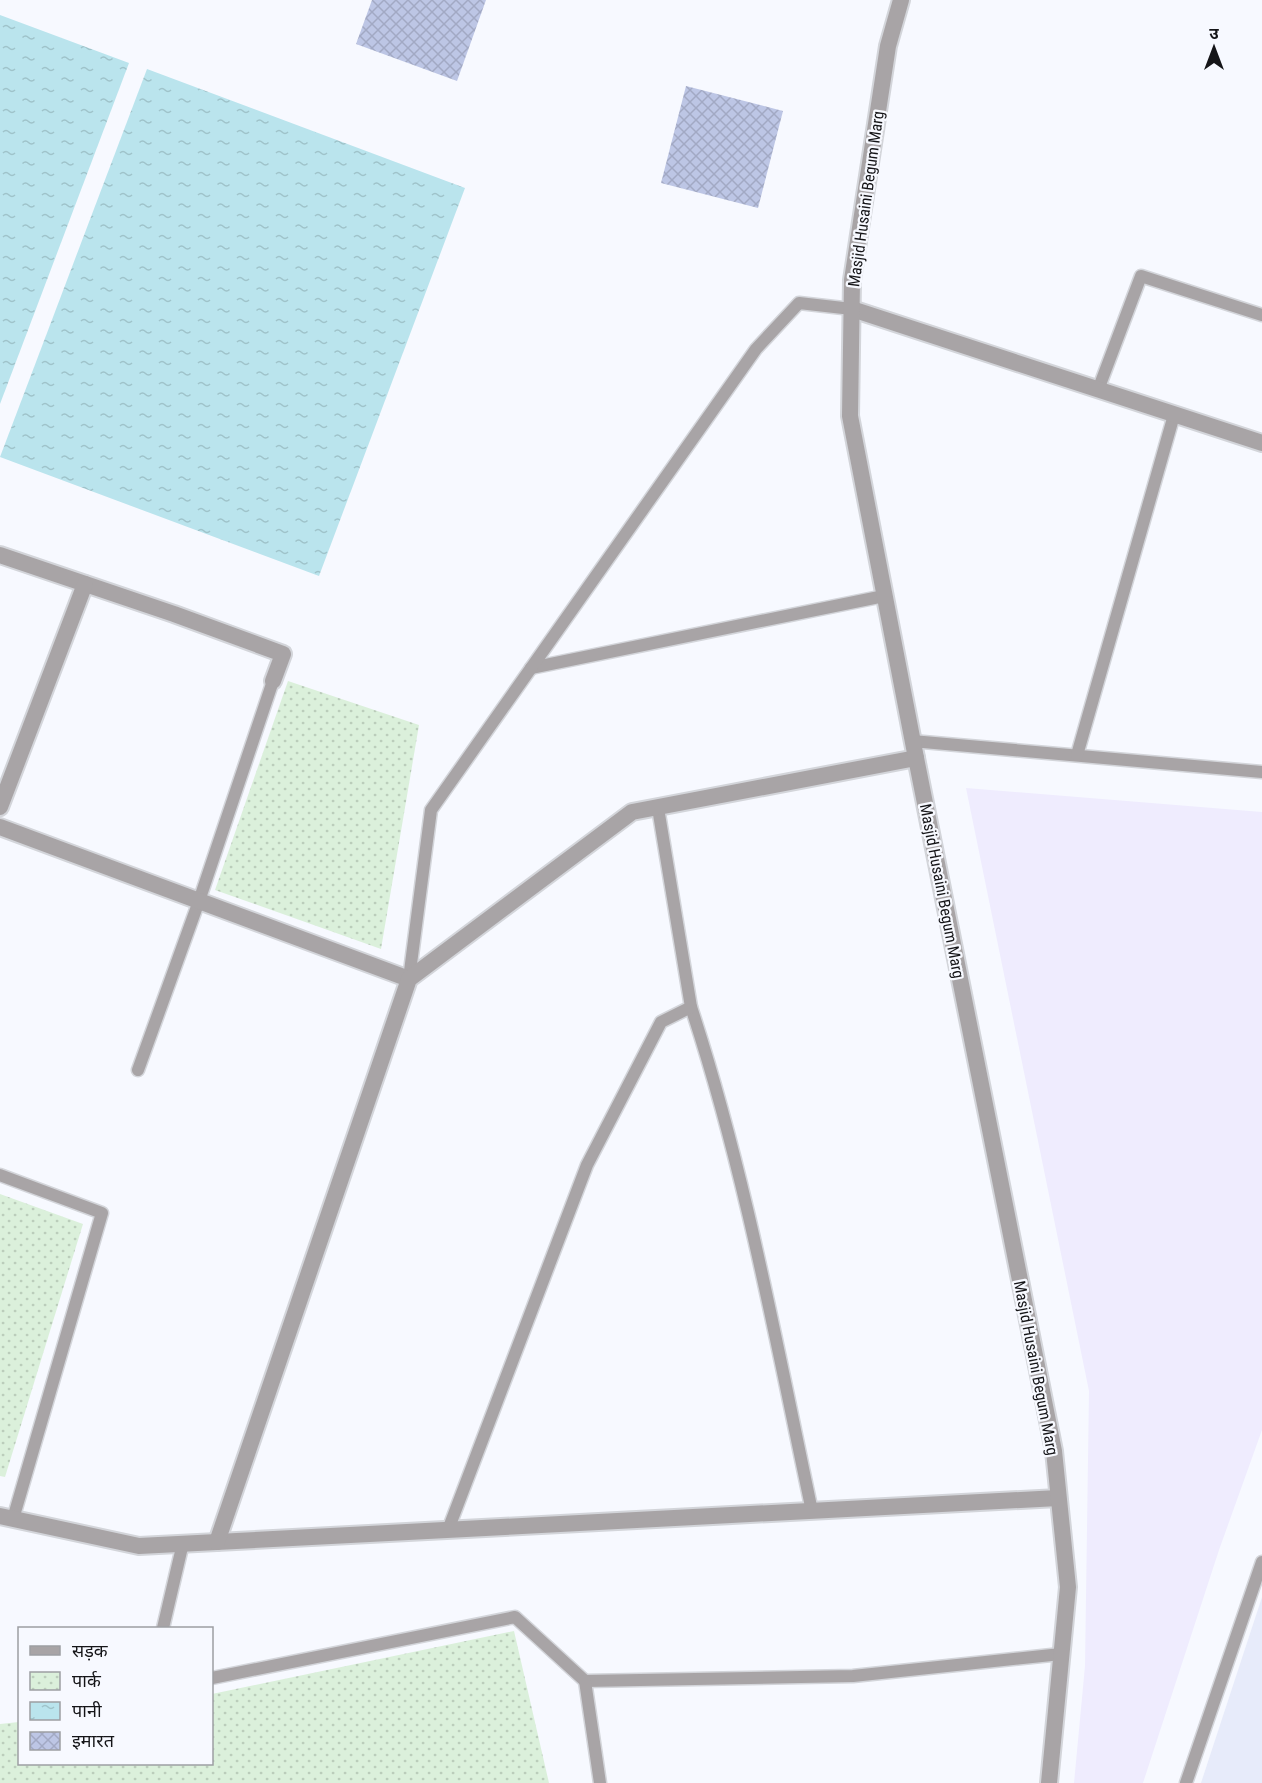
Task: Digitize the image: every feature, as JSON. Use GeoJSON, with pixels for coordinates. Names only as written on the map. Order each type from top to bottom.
{"type":"FeatureCollection","features":[{"type":"Feature","properties":{"kind":"street","name":"Masjid Husaini Begum Marg"},"geometry":{"type":"LineString","coordinates":[[901,0],[888,46],[852,280],[850,416],[912,741],[1054,1451],[1068,1587],[1049,1783]]}},
{"type":"Feature","properties":{"kind":"street"},"geometry":{"type":"LineString","coordinates":[[852,309],[1262,444]]}},
{"type":"Feature","properties":{"kind":"street"},"geometry":{"type":"LineString","coordinates":[[0,555],[283,654],[273,681]]}},
{"type":"Feature","properties":{"kind":"street"},"geometry":{"type":"LineString","coordinates":[[0,807],[85,584]]}},
{"type":"Feature","properties":{"kind":"street"},"geometry":{"type":"LineString","coordinates":[[217,1542],[409,979],[632,812],[916,758]]}},
{"type":"Feature","properties":{"kind":"street"},"geometry":{"type":"LineString","coordinates":[[0,827],[409,979]]}},
{"type":"Feature","properties":{"kind":"street"},"geometry":{"type":"LineString","coordinates":[[6,1518],[139,1546],[1058,1498]]}},
{"type":"Feature","properties":{"kind":"lane"},"geometry":{"type":"LineString","coordinates":[[1098,390],[1141,276],[1262,315]]}},
{"type":"Feature","properties":{"kind":"lane"},"geometry":{"type":"LineString","coordinates":[[409,979],[431,810],[756,349],[799,303],[852,309]]}},
{"type":"Feature","properties":{"kind":"lane"},"geometry":{"type":"LineString","coordinates":[[1077,755],[1174,415]]}},
{"type":"Feature","properties":{"kind":"lane"},"geometry":{"type":"LineString","coordinates":[[531,668],[884,596]]}},
{"type":"Feature","properties":{"kind":"lane"},"geometry":{"type":"LineString","coordinates":[[138,1070],[199,901],[273,681]]}},
{"type":"Feature","properties":{"kind":"lane"},"geometry":{"type":"LineString","coordinates":[[912,741],[1262,771]]}},
{"type":"Feature","properties":{"kind":"lane"},"geometry":{"type":"LineString","coordinates":[[658,808],[691,1007],[705,1047],[745,1192],[812,1511]]}},
{"type":"Feature","properties":{"kind":"lane"},"geometry":{"type":"LineString","coordinates":[[448,1530],[587,1165],[661,1022],[691,1007]]}},
{"type":"Feature","properties":{"kind":"lane"},"geometry":{"type":"LineString","coordinates":[[0,1175],[102,1213],[6,1518]]}},
{"type":"Feature","properties":{"kind":"lane"},"geometry":{"type":"LineString","coordinates":[[163,1627],[183,1544]]}},
{"type":"Feature","properties":{"kind":"lane"},"geometry":{"type":"LineString","coordinates":[[1186,1783],[1262,1562]]}},
{"type":"Feature","properties":{"kind":"lane"},"geometry":{"type":"LineString","coordinates":[[213,1678],[515,1617],[585,1681],[600,1783]]}},
{"type":"Feature","properties":{"kind":"lane"},"geometry":{"type":"LineString","coordinates":[[585,1681],[853,1676],[1061,1654]]}},
{"type":"Feature","properties":{"kind":"shaded area"},"geometry":{"type":"Polygon","coordinates":[[[966,788],[1262,812],[1262,1430],[1219,1550],[1143,1783],[1074,1783],[1085,1666],[1089,1391],[966,788]]]}},
{"type":"Feature","properties":{"kind":"shaded area"},"geometry":{"type":"Polygon","coordinates":[[[1262,1597],[1262,1783],[1201,1783],[1262,1597]]]}},
{"type":"Feature","properties":{"kind":"green space"},"geometry":{"type":"Polygon","coordinates":[[[288,681],[419,725],[381,949],[215,890],[288,681]]]}},
{"type":"Feature","properties":{"kind":"green space"},"geometry":{"type":"Polygon","coordinates":[[[0,1194],[83,1224],[5,1477],[0,1476],[0,1194]]]}},
{"type":"Feature","properties":{"kind":"green space"},"geometry":{"type":"Polygon","coordinates":[[[514,1631],[549,1783],[0,1783],[0,1724],[18,1722],[18,1765],[213,1765],[213,1694],[514,1631]]]}},
{"type":"Feature","properties":{"kind":"water"},"geometry":{"type":"Polygon","coordinates":[[[0,15],[129,63],[0,404],[0,15]]]}},
{"type":"Feature","properties":{"kind":"water"},"geometry":{"type":"Polygon","coordinates":[[[147,69],[465,188],[319,576],[0,457],[147,69]]]}},
{"type":"Feature","properties":{"kind":"building"},"geometry":{"type":"Polygon","coordinates":[[[372,0],[486,0],[457,81],[356,44],[372,0]]]}},
{"type":"Feature","properties":{"kind":"building"},"geometry":{"type":"Polygon","coordinates":[[[686,86],[783,111],[758,208],[661,183],[686,86]]]}}]}
